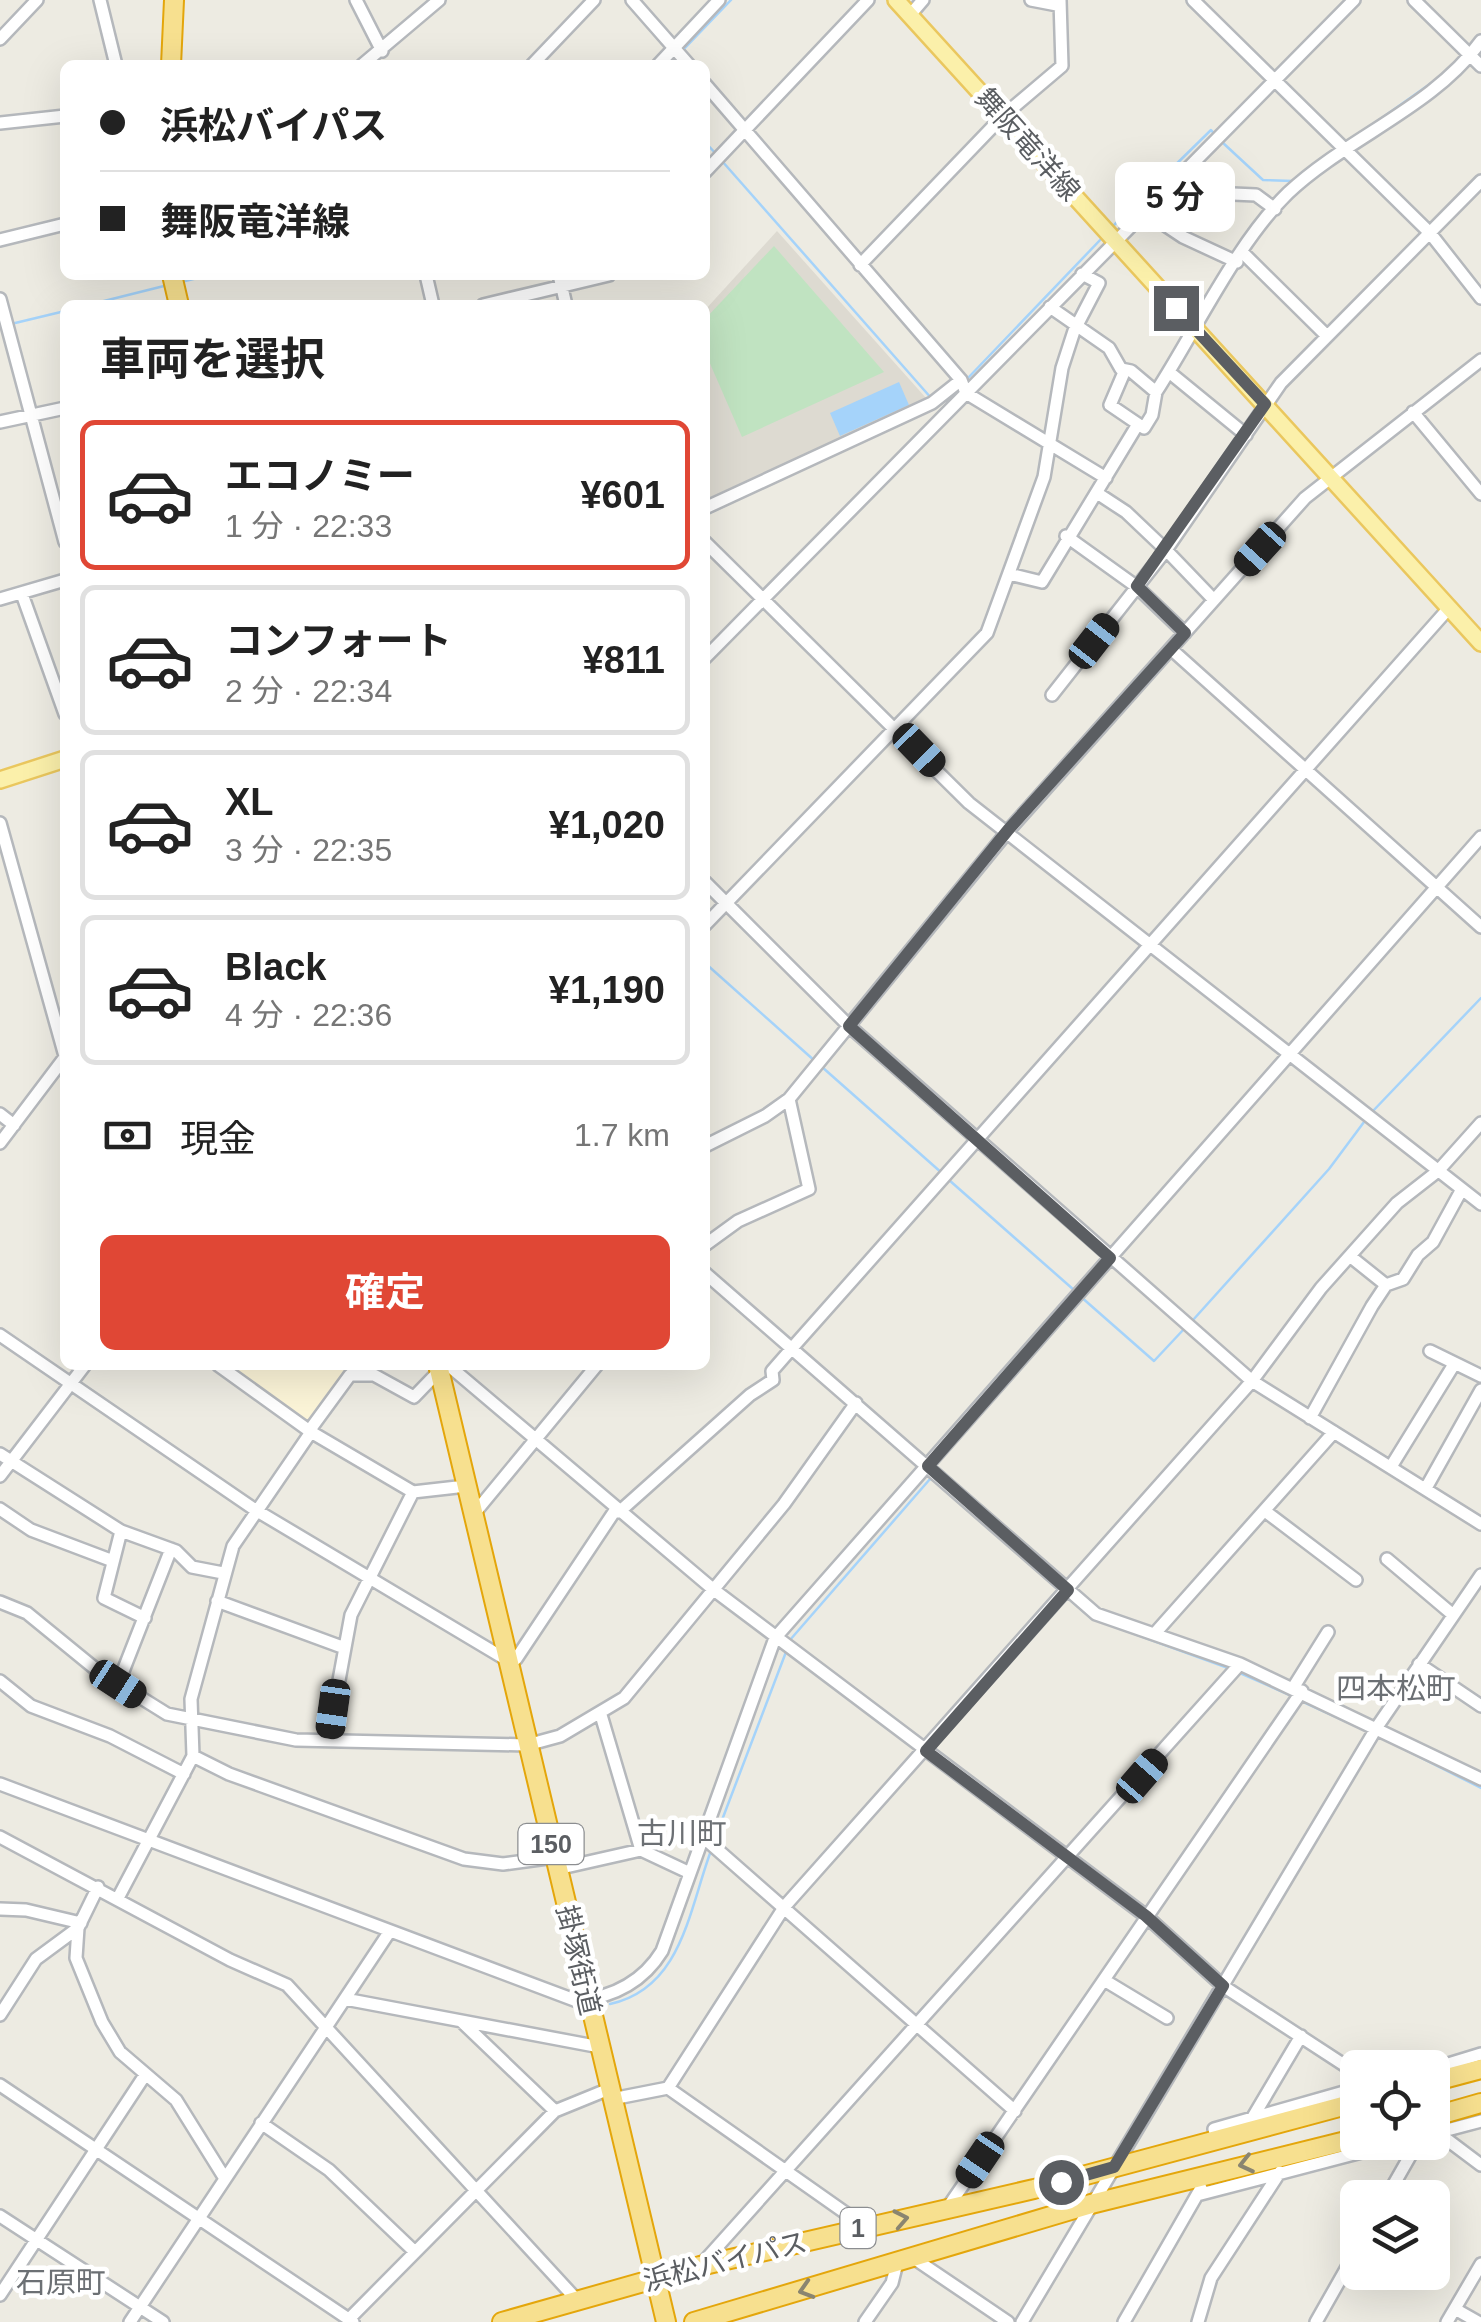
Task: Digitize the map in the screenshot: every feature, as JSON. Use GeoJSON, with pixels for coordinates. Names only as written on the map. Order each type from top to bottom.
{"type":"FeatureCollection","features":[{"type":"Feature","properties":{"kind":"highway"},"geometry":{"type":"LineString","coordinates":[[172,60],[174,0]]}},
{"type":"Feature","properties":{"kind":"highway","name":"掛塚街道"},"geometry":{"type":"LineString","coordinates":[[443,1370],[466,1486],[666,2322]]}},
{"type":"Feature","properties":{"kind":"highway"},"geometry":{"type":"LineString","coordinates":[[1450,2077],[1481,2069]]}},
{"type":"Feature","properties":{"kind":"highway"},"geometry":{"type":"LineString","coordinates":[[1450,2119],[1481,2103]]}},
{"type":"Feature","properties":{"kind":"highway","name":"浜松バイパス"},"geometry":{"type":"LineString","coordinates":[[502,2322],[700,2266],[946,2210],[1340,2107]]}},
{"type":"Feature","properties":{"kind":"highway","name":"浜松バイパス"},"geometry":{"type":"LineString","coordinates":[[694,2322],[741,2316],[904,2260],[1090,2204],[1340,2142]]}},
{"type":"Feature","properties":{"kind":"main road","name":"舞阪竜洋線"},"geometry":{"type":"LineString","coordinates":[[896,0],[1481,644]]}},
{"type":"Feature","properties":{"kind":"main road"},"geometry":{"type":"LineString","coordinates":[[0,780],[60,761]]}},
{"type":"Feature","properties":{"kind":"street"},"geometry":{"type":"LineString","coordinates":[[0,38],[37,0]]}},
{"type":"Feature","properties":{"kind":"street"},"geometry":{"type":"LineString","coordinates":[[100,0],[115,60]]}},
{"type":"Feature","properties":{"kind":"street"},"geometry":{"type":"LineString","coordinates":[[356,0],[379,57],[439,0]]}},
{"type":"Feature","properties":{"kind":"street"},"geometry":{"type":"LineString","coordinates":[[537,60],[594,0]]}},
{"type":"Feature","properties":{"kind":"street"},"geometry":{"type":"LineString","coordinates":[[632,0],[682,60]]}},
{"type":"Feature","properties":{"kind":"street"},"geometry":{"type":"LineString","coordinates":[[663,60],[719,0]]}},
{"type":"Feature","properties":{"kind":"street"},"geometry":{"type":"LineString","coordinates":[[710,167],[868,0]]}},
{"type":"Feature","properties":{"kind":"street"},"geometry":{"type":"LineString","coordinates":[[910,15],[923,0]]}},
{"type":"Feature","properties":{"kind":"street"},"geometry":{"type":"LineString","coordinates":[[860,265],[1003,116],[1062,66],[1058,3],[1031,0]]}},
{"type":"Feature","properties":{"kind":"street"},"geometry":{"type":"LineString","coordinates":[[1194,0],[1430,234],[1481,298]]}},
{"type":"Feature","properties":{"kind":"street"},"geometry":{"type":"LineString","coordinates":[[710,653],[963,386],[1050,307],[1354,0]]}},
{"type":"Feature","properties":{"kind":"street"},"geometry":{"type":"LineString","coordinates":[[1414,0],[1481,66]]}},
{"type":"Feature","properties":{"kind":"street"},"geometry":{"type":"LineString","coordinates":[[1125,370],[1110,405],[1144,428],[1152,415],[1156,392],[1240,258],[1289,192],[1470,56],[1481,41]]}},
{"type":"Feature","properties":{"kind":"street"},"geometry":{"type":"LineString","coordinates":[[710,90],[963,386],[1106,478]]}},
{"type":"Feature","properties":{"kind":"street"},"geometry":{"type":"LineString","coordinates":[[0,123],[60,117]]}},
{"type":"Feature","properties":{"kind":"street"},"geometry":{"type":"LineString","coordinates":[[1052,695],[1166,550],[1265,404],[1481,181]]}},
{"type":"Feature","properties":{"kind":"street"},"geometry":{"type":"LineString","coordinates":[[1164,191],[1256,195],[1275,209]]}},
{"type":"Feature","properties":{"kind":"street"},"geometry":{"type":"LineString","coordinates":[[1144,211],[1183,237],[1240,258],[1327,336]]}},
{"type":"Feature","properties":{"kind":"street"},"geometry":{"type":"LineString","coordinates":[[0,240],[60,225]]}},
{"type":"Feature","properties":{"kind":"street"},"geometry":{"type":"LineString","coordinates":[[710,918],[987,633],[1044,477],[1062,368],[1076,327],[1099,283],[1082,274]]}},
{"type":"Feature","properties":{"kind":"street"},"geometry":{"type":"LineString","coordinates":[[499,300],[561,281]]}},
{"type":"Feature","properties":{"kind":"street"},"geometry":{"type":"LineString","coordinates":[[0,298],[60,523]]}},
{"type":"Feature","properties":{"kind":"street"},"geometry":{"type":"LineString","coordinates":[[1050,307],[1109,348],[1125,370],[1156,392]]}},
{"type":"Feature","properties":{"kind":"street"},"geometry":{"type":"LineString","coordinates":[[710,1144],[766,1116],[789,1099],[1008,830],[1305,498],[1481,360]]}},
{"type":"Feature","properties":{"kind":"street"},"geometry":{"type":"LineString","coordinates":[[1169,372],[1246,435]]}},
{"type":"Feature","properties":{"kind":"street"},"geometry":{"type":"LineString","coordinates":[[710,506],[963,386]]}},
{"type":"Feature","properties":{"kind":"street"},"geometry":{"type":"LineString","coordinates":[[0,422],[60,409]]}},
{"type":"Feature","properties":{"kind":"street"},"geometry":{"type":"LineString","coordinates":[[1414,412],[1481,494]]}},
{"type":"Feature","properties":{"kind":"street"},"geometry":{"type":"LineString","coordinates":[[1009,574],[1042,582],[1066,536],[1138,424]]}},
{"type":"Feature","properties":{"kind":"street"},"geometry":{"type":"LineString","coordinates":[[1097,493],[1166,550],[1214,600]]}},
{"type":"Feature","properties":{"kind":"street"},"geometry":{"type":"LineString","coordinates":[[1066,536],[1137,586],[1185,633]]}},
{"type":"Feature","properties":{"kind":"street"},"geometry":{"type":"LineString","coordinates":[[710,547],[896,726],[969,803],[1481,1204]]}},
{"type":"Feature","properties":{"kind":"street"},"geometry":{"type":"LineString","coordinates":[[0,599],[60,582]]}},
{"type":"Feature","properties":{"kind":"street"},"geometry":{"type":"LineString","coordinates":[[22,594],[59,671]]}},
{"type":"Feature","properties":{"kind":"street"},"geometry":{"type":"LineString","coordinates":[[0,1335],[69,1386],[254,1509],[507,1660],[516,1659],[618,1510],[750,1395],[773,1380],[772,1371],[793,1347],[1449,608]]}},
{"type":"Feature","properties":{"kind":"street"},"geometry":{"type":"LineString","coordinates":[[1171,649],[1481,927]]}},
{"type":"Feature","properties":{"kind":"street"},"geometry":{"type":"LineString","coordinates":[[0,823],[60,1039]]}},
{"type":"Feature","properties":{"kind":"street"},"geometry":{"type":"LineString","coordinates":[[0,1784],[577,2001],[629,1987],[647,1972],[662,1951],[775,1638],[1481,837]]}},
{"type":"Feature","properties":{"kind":"street"},"geometry":{"type":"LineString","coordinates":[[710,887],[849,1026],[1252,1381],[1481,1524]]}},
{"type":"Feature","properties":{"kind":"street"},"geometry":{"type":"LineString","coordinates":[[0,1143],[60,1064]]}},
{"type":"Feature","properties":{"kind":"street"},"geometry":{"type":"LineString","coordinates":[[710,1241],[738,1222],[809,1188],[789,1099]]}},
{"type":"Feature","properties":{"kind":"street"},"geometry":{"type":"LineString","coordinates":[[0,1114],[14,1125]]}},
{"type":"Feature","properties":{"kind":"street"},"geometry":{"type":"LineString","coordinates":[[668,2088],[784,1906],[1252,1381],[1287,1330],[1397,1203],[1438,1171],[1481,1123]]}},
{"type":"Feature","properties":{"kind":"street"},"geometry":{"type":"LineString","coordinates":[[1310,1418],[1386,1285],[1404,1279],[1418,1255],[1433,1242],[1462,1190]]}},
{"type":"Feature","properties":{"kind":"street"},"geometry":{"type":"LineString","coordinates":[[1351,1257],[1386,1285]]}},
{"type":"Feature","properties":{"kind":"street"},"geometry":{"type":"LineString","coordinates":[[710,1277],[928,1466],[1066,1593],[1096,1614],[1157,1632],[1240,1664],[1481,1779]]}},
{"type":"Feature","properties":{"kind":"street"},"geometry":{"type":"LineString","coordinates":[[1430,1351],[1453,1366],[1481,1376]]}},
{"type":"Feature","properties":{"kind":"street"},"geometry":{"type":"LineString","coordinates":[[1392,1465],[1453,1366]]}},
{"type":"Feature","properties":{"kind":"street"},"geometry":{"type":"LineString","coordinates":[[0,1476],[81,1370]]}},
{"type":"Feature","properties":{"kind":"street"},"geometry":{"type":"LineString","coordinates":[[225,1370],[310,1431],[413,1492],[466,1486]]}},
{"type":"Feature","properties":{"kind":"street"},"geometry":{"type":"LineString","coordinates":[[118,1898],[193,1756],[189,1718],[222,1572],[254,1509],[285,1476],[310,1431],[350,1374],[374,1376],[414,1397],[439,1370]]}},
{"type":"Feature","properties":{"kind":"street"},"geometry":{"type":"LineString","coordinates":[[446,1370],[775,1638],[1146,1916],[1223,1986],[1340,2062]]}},
{"type":"Feature","properties":{"kind":"street"},"geometry":{"type":"LineString","coordinates":[[473,1514],[594,1370]]}},
{"type":"Feature","properties":{"kind":"street"},"geometry":{"type":"LineString","coordinates":[[1426,1488],[1481,1390]]}},
{"type":"Feature","properties":{"kind":"street"},"geometry":{"type":"LineString","coordinates":[[0,1602],[27,1613],[118,1684],[167,1714],[296,1740],[528,1745],[560,1736],[624,1698],[714,1590],[856,1403]]}},
{"type":"Feature","properties":{"kind":"street"},"geometry":{"type":"LineString","coordinates":[[1157,1632],[1334,1432]]}},
{"type":"Feature","properties":{"kind":"street"},"geometry":{"type":"LineString","coordinates":[[0,1454],[121,1531],[171,1550],[192,1567],[222,1572]]}},
{"type":"Feature","properties":{"kind":"street"},"geometry":{"type":"LineString","coordinates":[[328,1740],[342,1647],[367,1577],[413,1492]]}},
{"type":"Feature","properties":{"kind":"street"},"geometry":{"type":"LineString","coordinates":[[0,1509],[31,1530],[114,1561]]}},
{"type":"Feature","properties":{"kind":"street"},"geometry":{"type":"LineString","coordinates":[[1265,1512],[1356,1580]]}},
{"type":"Feature","properties":{"kind":"street"},"geometry":{"type":"LineString","coordinates":[[121,1531],[104,1598],[145,1618]]}},
{"type":"Feature","properties":{"kind":"street"},"geometry":{"type":"LineString","coordinates":[[118,1684],[171,1550]]}},
{"type":"Feature","properties":{"kind":"street"},"geometry":{"type":"LineString","coordinates":[[1388,1560],[1452,1614]]}},
{"type":"Feature","properties":{"kind":"street"},"geometry":{"type":"LineString","coordinates":[[1022,2322],[1377,1727],[1481,1575]]}},
{"type":"Feature","properties":{"kind":"street"},"geometry":{"type":"LineString","coordinates":[[216,1600],[342,1647]]}},
{"type":"Feature","properties":{"kind":"street"},"geometry":{"type":"LineString","coordinates":[[946,2210],[1298,1690],[1328,1632]]}},
{"type":"Feature","properties":{"kind":"street"},"geometry":{"type":"LineString","coordinates":[[700,2266],[787,2174],[1240,1664]]}},
{"type":"Feature","properties":{"kind":"street"},"geometry":{"type":"LineString","coordinates":[[1419,1664],[1481,1706]]}},
{"type":"Feature","properties":{"kind":"street"},"geometry":{"type":"LineString","coordinates":[[0,1680],[31,1706],[110,1736],[184,1774]]}},
{"type":"Feature","properties":{"kind":"street"},"geometry":{"type":"LineString","coordinates":[[601,1715],[641,1850]]}},
{"type":"Feature","properties":{"kind":"street"},"geometry":{"type":"LineString","coordinates":[[193,1756],[229,1774],[464,1860],[556,1863],[641,1850],[690,1874]]}},
{"type":"Feature","properties":{"kind":"street"},"geometry":{"type":"LineString","coordinates":[[0,1837],[287,1985],[324,2030],[576,2299]]}},
{"type":"Feature","properties":{"kind":"street"},"geometry":{"type":"LineString","coordinates":[[704,1837],[1014,2110]]}},
{"type":"Feature","properties":{"kind":"street"},"geometry":{"type":"LineString","coordinates":[[98,1887],[80,1926],[76,1958],[102,2022],[120,2052],[176,2100],[224,2177]]}},
{"type":"Feature","properties":{"kind":"street"},"geometry":{"type":"LineString","coordinates":[[0,1909],[26,1910],[80,1926]]}},
{"type":"Feature","properties":{"kind":"street"},"geometry":{"type":"LineString","coordinates":[[0,2015],[36,1959],[80,1926]]}},
{"type":"Feature","properties":{"kind":"street"},"geometry":{"type":"LineString","coordinates":[[130,2322],[390,1931]]}},
{"type":"Feature","properties":{"kind":"street"},"geometry":{"type":"LineString","coordinates":[[1104,1980],[1167,2018]]}},
{"type":"Feature","properties":{"kind":"street"},"geometry":{"type":"LineString","coordinates":[[345,1999],[600,2047]]}},
{"type":"Feature","properties":{"kind":"street"},"geometry":{"type":"LineString","coordinates":[[461,2021],[555,2110]]}},
{"type":"Feature","properties":{"kind":"street"},"geometry":{"type":"LineString","coordinates":[[1253,2118],[1301,2036]]}},
{"type":"Feature","properties":{"kind":"street"},"geometry":{"type":"LineString","coordinates":[[1450,2063],[1481,2054]]}},
{"type":"Feature","properties":{"kind":"street"},"geometry":{"type":"LineString","coordinates":[[0,2295],[145,2075]]}},
{"type":"Feature","properties":{"kind":"street"},"geometry":{"type":"LineString","coordinates":[[0,2085],[351,2321],[555,2110],[610,2094],[668,2088],[864,2226]]}},
{"type":"Feature","properties":{"kind":"street"},"geometry":{"type":"LineString","coordinates":[[1216,2140],[1214,2128],[1340,2093]]}},
{"type":"Feature","properties":{"kind":"street"},"geometry":{"type":"LineString","coordinates":[[1450,2126],[1481,2121]]}},
{"type":"Feature","properties":{"kind":"street"},"geometry":{"type":"LineString","coordinates":[[261,2123],[329,2170],[415,2252]]}},
{"type":"Feature","properties":{"kind":"street"},"geometry":{"type":"LineString","coordinates":[[1450,2141],[1481,2165]]}},
{"type":"Feature","properties":{"kind":"street"},"geometry":{"type":"LineString","coordinates":[[1200,2194],[1340,2157]]}},
{"type":"Feature","properties":{"kind":"street"},"geometry":{"type":"LineString","coordinates":[[1198,2322],[1211,2278],[1280,2172]]}},
{"type":"Feature","properties":{"kind":"street"},"geometry":{"type":"LineString","coordinates":[[1124,2322],[1200,2194],[1202,2174]]}},
{"type":"Feature","properties":{"kind":"street"},"geometry":{"type":"LineString","coordinates":[[0,2216],[163,2322]]}},
{"type":"Feature","properties":{"kind":"street"},"geometry":{"type":"LineString","coordinates":[[865,2322],[904,2260],[1008,2322]]}},
{"type":"Feature","properties":{"kind":"street"},"geometry":{"type":"LineString","coordinates":[[1478,2322],[1453,2317],[1481,2264]]}},
{"type":"Feature","properties":{"kind":"street"},"geometry":{"type":"LineString","coordinates":[[1316,2322],[1340,2280]]}},
{"type":"Feature","properties":{"kind":"shaded area"},"geometry":{"type":"Polygon","coordinates":[[[777,231],[926,398],[710,500],[710,305],[777,231]]]}},
{"type":"Feature","properties":{"kind":"shaded area"},"geometry":{"type":"Polygon","coordinates":[[[236,1370],[358,1370],[346,1373],[309,1422],[236,1370]]]}},
{"type":"Feature","properties":{"kind":"green space"},"geometry":{"type":"Polygon","coordinates":[[[774,246],[884,372],[742,437],[710,363],[710,314],[774,246]]]}},
{"type":"Feature","properties":{"kind":"water"},"geometry":{"type":"Polygon","coordinates":[[[899,382],[909,405],[840,436],[830,413],[899,382]]]}},
{"type":"Feature","properties":{"kind":"waterway"},"geometry":{"type":"LineString","coordinates":[[684,49],[731,0]]}},
{"type":"Feature","properties":{"kind":"waterway"},"geometry":{"type":"LineString","coordinates":[[1365,130],[1444,74]]}},
{"type":"Feature","properties":{"kind":"waterway"},"geometry":{"type":"LineString","coordinates":[[1112,227],[1211,130],[1216,136]]}},
{"type":"Feature","properties":{"kind":"waterway"},"geometry":{"type":"LineString","coordinates":[[1222,142],[1263,180],[1293,181]]}},
{"type":"Feature","properties":{"kind":"waterway"},"geometry":{"type":"LineString","coordinates":[[710,147],[717,155]]}},
{"type":"Feature","properties":{"kind":"waterway"},"geometry":{"type":"LineString","coordinates":[[722,161],[932,399]]}},
{"type":"Feature","properties":{"kind":"waterway"},"geometry":{"type":"LineString","coordinates":[[967,379],[1103,237]]}},
{"type":"Feature","properties":{"kind":"waterway"},"geometry":{"type":"LineString","coordinates":[[181,282],[189,280]]}},
{"type":"Feature","properties":{"kind":"waterway"},"geometry":{"type":"LineString","coordinates":[[108,300],[168,285]]}},
{"type":"Feature","properties":{"kind":"waterway"},"geometry":{"type":"LineString","coordinates":[[11,324],[60,312]]}},
{"type":"Feature","properties":{"kind":"waterway"},"geometry":{"type":"LineString","coordinates":[[710,513],[789,475]]}},
{"type":"Feature","properties":{"kind":"waterway"},"geometry":{"type":"LineString","coordinates":[[710,967],[816,1062]]}},
{"type":"Feature","properties":{"kind":"waterway"},"geometry":{"type":"LineString","coordinates":[[1372,1112],[1481,998]]}},
{"type":"Feature","properties":{"kind":"waterway"},"geometry":{"type":"LineString","coordinates":[[822,1067],[943,1174]]}},
{"type":"Feature","properties":{"kind":"waterway"},"geometry":{"type":"LineString","coordinates":[[1193,1320],[1329,1169],[1367,1118]]}},
{"type":"Feature","properties":{"kind":"waterway"},"geometry":{"type":"LineString","coordinates":[[949,1180],[1074,1290]]}},
{"type":"Feature","properties":{"kind":"waterway"},"geometry":{"type":"LineString","coordinates":[[1080,1296],[1154,1361],[1184,1329]]}},
{"type":"Feature","properties":{"kind":"waterway"},"geometry":{"type":"LineString","coordinates":[[790,1640],[930,1479],[934,1480]]}},
{"type":"Feature","properties":{"kind":"waterway"},"geometry":{"type":"LineString","coordinates":[[970,1511],[1061,1592]]}},
{"type":"Feature","properties":{"kind":"waterway"},"geometry":{"type":"LineString","coordinates":[[1067,1597],[1091,1618],[1228,1668]]}},
{"type":"Feature","properties":{"kind":"waterway"},"geometry":{"type":"LineString","coordinates":[[714,1841],[786,1652]]}},
{"type":"Feature","properties":{"kind":"waterway"},"geometry":{"type":"LineString","coordinates":[[1240,1673],[1292,1696]]}},
{"type":"Feature","properties":{"kind":"waterway"},"geometry":{"type":"LineString","coordinates":[[1299,1700],[1369,1732]]}},
{"type":"Feature","properties":{"kind":"waterway"},"geometry":{"type":"LineString","coordinates":[[1376,1735],[1481,1788]]}},
{"type":"Feature","properties":{"kind":"waterway"},"geometry":{"type":"LineString","coordinates":[[610,2004],[634,1995],[654,1981],[668,1963],[689,1920],[712,1848]]}},
{"type":"Feature","properties":{"kind":"district","name":"四本松町"},"geometry":{"type":"Point","coordinates":[1396,1689]}},
{"type":"Feature","properties":{"kind":"district","name":"古川町"},"geometry":{"type":"Point","coordinates":[682,1834]}},
{"type":"Feature","properties":{"kind":"district","name":"石原町"},"geometry":{"type":"Point","coordinates":[61,2283]}},
{"type":"Feature","properties":{"kind":"route"},"geometry":{"type":"LineString","coordinates":[[1061,2182],[1114,2167],[1223,1986],[1146,1916],[926,1751],[1068,1590],[928,1466],[1110,1258],[849,1026],[1008,830],[1185,633],[1137,586],[1166,550],[1265,404],[1176,308]]}}]}
